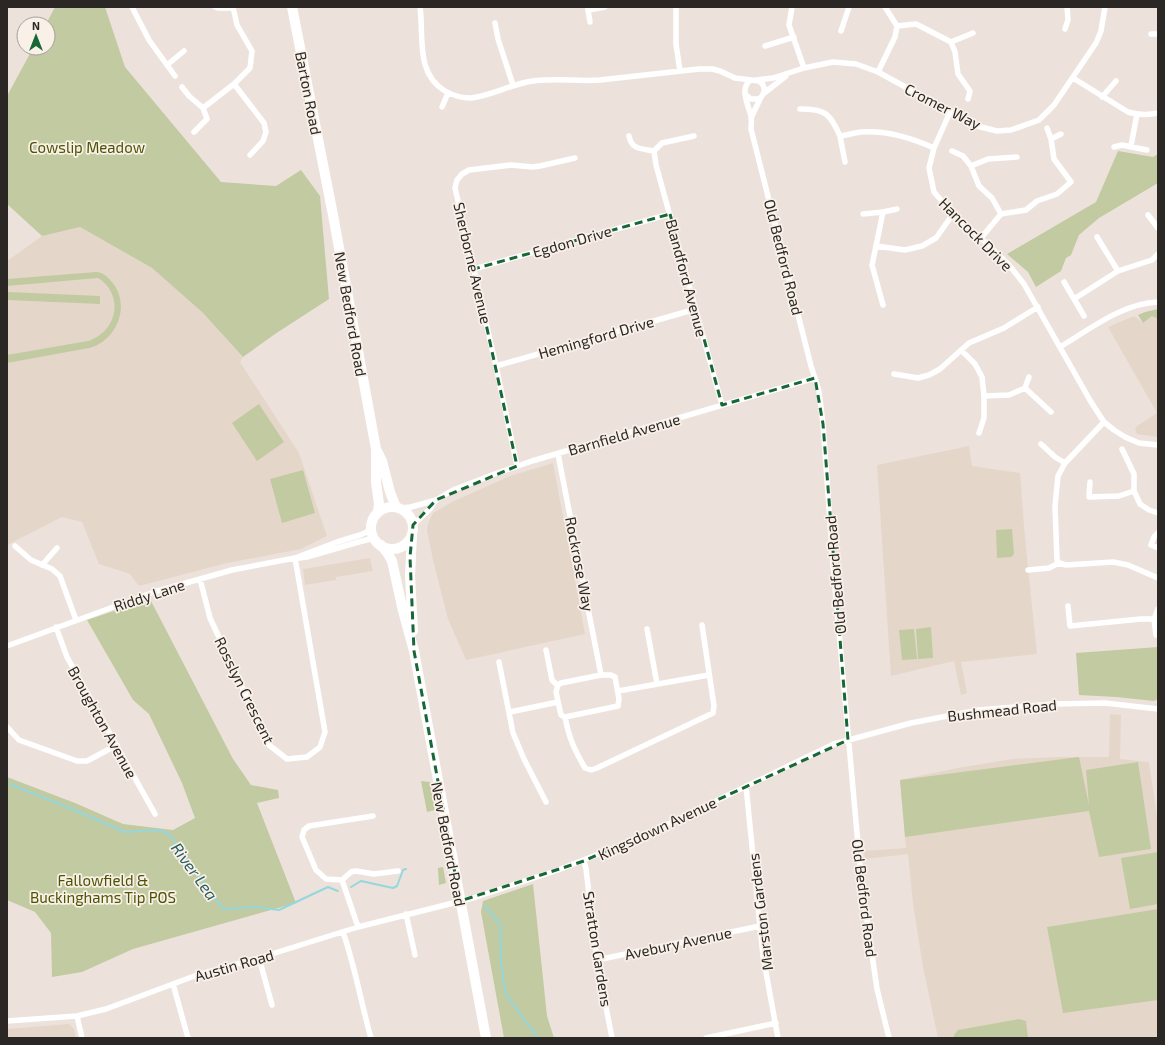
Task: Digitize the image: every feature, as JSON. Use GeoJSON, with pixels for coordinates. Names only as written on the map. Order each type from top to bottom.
{"type":"FeatureCollection","features":[{"type":"Feature","properties":{"kind":"highway","name":"Barton Road"},"geometry":{"type":"LineString","coordinates":[[292,7],[326,180]]}},
{"type":"Feature","properties":{"kind":"highway","name":"New Bedford Road"},"geometry":{"type":"LineString","coordinates":[[326,180],[376,449],[376,482],[379,504],[378,512]]}},
{"type":"Feature","properties":{"kind":"highway","name":"New Bedford Road"},"geometry":{"type":"LineString","coordinates":[[376,449],[382,461],[390,492],[398,508]]}},
{"type":"Feature","properties":{"kind":"highway"},"geometry":{"type":"LineString","coordinates":[[398,508],[410,516],[412,530],[404,545],[398,548],[386,548],[377,542],[371,526],[374,516],[378,512],[383,509],[398,508]]}},
{"type":"Feature","properties":{"kind":"highway","name":"New Bedford Road"},"geometry":{"type":"LineString","coordinates":[[412,530],[410,576],[414,650]]}},
{"type":"Feature","properties":{"kind":"highway","name":"New Bedford Road"},"geometry":{"type":"LineString","coordinates":[[377,542],[392,561],[403,611],[414,650],[486,1038]]}},
{"type":"Feature","properties":{"kind":"street"},"geometry":{"type":"LineString","coordinates":[[132,7],[149,40],[175,76]]}},
{"type":"Feature","properties":{"kind":"street"},"geometry":{"type":"LineString","coordinates":[[203,108],[234,84],[250,68],[252,51],[237,25],[233,7],[215,7]]}},
{"type":"Feature","properties":{"kind":"street"},"geometry":{"type":"LineString","coordinates":[[420,7],[422,50],[426,71],[435,83],[448,93],[459,97],[471,98],[528,82],[547,80],[585,82],[712,69],[735,78],[754,80],[764,86],[765,88],[762,96],[759,99],[751,99],[745,93],[747,83],[754,80]]}},
{"type":"Feature","properties":{"kind":"street"},"geometry":{"type":"LineString","coordinates":[[590,22],[588,9],[605,7]]}},
{"type":"Feature","properties":{"kind":"street"},"geometry":{"type":"LineString","coordinates":[[676,7],[676,44],[680,72]]}},
{"type":"Feature","properties":{"kind":"street"},"geometry":{"type":"LineString","coordinates":[[792,7],[789,25],[804,68]]}},
{"type":"Feature","properties":{"kind":"street"},"geometry":{"type":"LineString","coordinates":[[841,30],[849,7]]}},
{"type":"Feature","properties":{"kind":"street"},"geometry":{"type":"LineString","coordinates":[[878,72],[895,37],[897,26],[885,7]]}},
{"type":"Feature","properties":{"kind":"street"},"geometry":{"type":"LineString","coordinates":[[1065,29],[1068,20],[1067,7]]}},
{"type":"Feature","properties":{"kind":"street","name":"Cromer Way"},"geometry":{"type":"LineString","coordinates":[[754,80],[773,78],[804,68],[833,62],[856,64],[878,72],[977,126],[997,131],[1011,130],[1038,120],[1054,105],[1096,43],[1101,31],[1105,7]]}},
{"type":"Feature","properties":{"kind":"street"},"geometry":{"type":"LineString","coordinates":[[495,23],[498,40],[513,86]]}},
{"type":"Feature","properties":{"kind":"street"},"geometry":{"type":"LineString","coordinates":[[897,26],[916,24],[951,42],[955,52],[958,74],[970,91],[968,99]]}},
{"type":"Feature","properties":{"kind":"street"},"geometry":{"type":"LineString","coordinates":[[951,42],[973,33]]}},
{"type":"Feature","properties":{"kind":"street"},"geometry":{"type":"LineString","coordinates":[[1151,34],[1158,34]]}},
{"type":"Feature","properties":{"kind":"street"},"geometry":{"type":"LineString","coordinates":[[764,46],[794,37]]}},
{"type":"Feature","properties":{"kind":"street"},"geometry":{"type":"LineString","coordinates":[[167,65],[184,51]]}},
{"type":"Feature","properties":{"kind":"street","name":"Cromer Way"},"geometry":{"type":"LineString","coordinates":[[762,96],[790,73]]}},
{"type":"Feature","properties":{"kind":"street","name":"Old Bedford Road"},"geometry":{"type":"LineString","coordinates":[[735,78],[745,93],[752,118]]}},
{"type":"Feature","properties":{"kind":"street"},"geometry":{"type":"LineString","coordinates":[[1073,78],[1128,112],[1150,115],[1158,113]]}},
{"type":"Feature","properties":{"kind":"street"},"geometry":{"type":"LineString","coordinates":[[1102,97],[1116,81]]}},
{"type":"Feature","properties":{"kind":"street"},"geometry":{"type":"LineString","coordinates":[[234,84],[264,123],[266,132],[263,141],[250,155]]}},
{"type":"Feature","properties":{"kind":"street"},"geometry":{"type":"LineString","coordinates":[[182,87],[189,96],[203,108],[207,119],[194,132]]}},
{"type":"Feature","properties":{"kind":"street"},"geometry":{"type":"LineString","coordinates":[[442,107],[448,93]]}},
{"type":"Feature","properties":{"kind":"street","name":"Old Bedford Road"},"geometry":{"type":"LineString","coordinates":[[762,96],[752,118],[751,129],[819,391],[861,878],[877,989],[889,1038]]}},
{"type":"Feature","properties":{"kind":"street"},"geometry":{"type":"LineString","coordinates":[[800,109],[815,109],[825,113],[833,120],[840,136],[845,162]]}},
{"type":"Feature","properties":{"kind":"street","name":"Hancock Drive"},"geometry":{"type":"LineString","coordinates":[[950,112],[934,148],[929,168],[934,192],[953,214],[981,238],[1009,266],[1024,284],[1091,402],[1104,422],[1125,437],[1140,443],[1158,444]]}},
{"type":"Feature","properties":{"kind":"street"},"geometry":{"type":"LineString","coordinates":[[1131,146],[1137,114]]}},
{"type":"Feature","properties":{"kind":"street"},"geometry":{"type":"LineString","coordinates":[[981,238],[1001,214],[1026,210],[1037,201],[1057,194],[1071,182],[1054,158],[1051,139],[1047,128]]}},
{"type":"Feature","properties":{"kind":"street"},"geometry":{"type":"LineString","coordinates":[[840,136],[862,132],[882,133],[914,140],[934,148]]}},
{"type":"Feature","properties":{"kind":"street"},"geometry":{"type":"LineString","coordinates":[[1051,139],[1061,134]]}},
{"type":"Feature","properties":{"kind":"street"},"geometry":{"type":"LineString","coordinates":[[629,136],[630,143],[635,147],[654,151],[662,143],[694,136]]}},
{"type":"Feature","properties":{"kind":"street"},"geometry":{"type":"LineString","coordinates":[[1114,147],[1122,145],[1147,150]]}},
{"type":"Feature","properties":{"kind":"street","name":"Blandford Avenue"},"geometry":{"type":"LineString","coordinates":[[654,151],[722,405]]}},
{"type":"Feature","properties":{"kind":"street"},"geometry":{"type":"LineString","coordinates":[[952,151],[963,156],[971,166],[979,186],[992,198],[1001,214]]}},
{"type":"Feature","properties":{"kind":"street"},"geometry":{"type":"LineString","coordinates":[[971,166],[988,159],[1016,156]]}},
{"type":"Feature","properties":{"kind":"street","name":"Sherborne Avenue"},"geometry":{"type":"LineString","coordinates":[[517,466],[496,366],[455,188],[457,180],[462,174],[469,170],[511,164],[533,167],[575,158]]}},
{"type":"Feature","properties":{"kind":"street"},"geometry":{"type":"LineString","coordinates":[[862,214],[897,209]]}},
{"type":"Feature","properties":{"kind":"street"},"geometry":{"type":"LineString","coordinates":[[883,304],[872,265],[884,212]]}},
{"type":"Feature","properties":{"kind":"street","name":"Egdon Drive"},"geometry":{"type":"LineString","coordinates":[[474,269],[670,214]]}},
{"type":"Feature","properties":{"kind":"street"},"geometry":{"type":"LineString","coordinates":[[876,246],[904,250],[922,246],[936,238],[953,214]]}},
{"type":"Feature","properties":{"kind":"street"},"geometry":{"type":"LineString","coordinates":[[1148,215],[1157,224]]}},
{"type":"Feature","properties":{"kind":"street"},"geometry":{"type":"LineString","coordinates":[[1097,237],[1118,271]]}},
{"type":"Feature","properties":{"kind":"street"},"geometry":{"type":"LineString","coordinates":[[1074,299],[1118,271],[1152,260],[1158,254]]}},
{"type":"Feature","properties":{"kind":"street"},"geometry":{"type":"LineString","coordinates":[[1064,282],[1084,316]]}},
{"type":"Feature","properties":{"kind":"street"},"geometry":{"type":"LineString","coordinates":[[1060,347],[1125,309],[1146,302],[1158,302]]}},
{"type":"Feature","properties":{"kind":"street"},"geometry":{"type":"LineString","coordinates":[[894,374],[918,378],[929,376],[940,369],[976,339],[1004,328],[1038,307]]}},
{"type":"Feature","properties":{"kind":"street","name":"Hemingford Drive"},"geometry":{"type":"LineString","coordinates":[[496,366],[696,309]]}},
{"type":"Feature","properties":{"kind":"street"},"geometry":{"type":"LineString","coordinates":[[961,350],[975,364],[982,378],[984,418],[979,433]]}},
{"type":"Feature","properties":{"kind":"street"},"geometry":{"type":"LineString","coordinates":[[984,396],[1009,395],[1025,388],[1029,377]]}},
{"type":"Feature","properties":{"kind":"street","name":"Barnfield Avenue"},"geometry":{"type":"LineString","coordinates":[[398,508],[411,507],[436,500],[453,490],[517,466],[815,378]]}},
{"type":"Feature","properties":{"kind":"street"},"geometry":{"type":"LineString","coordinates":[[1025,388],[1051,412]]}},
{"type":"Feature","properties":{"kind":"street"},"geometry":{"type":"LineString","coordinates":[[1059,563],[1057,555],[1055,500],[1058,476],[1065,463],[1104,422]]}},
{"type":"Feature","properties":{"kind":"street"},"geometry":{"type":"LineString","coordinates":[[1041,444],[1055,457],[1065,463]]}},
{"type":"Feature","properties":{"kind":"street"},"geometry":{"type":"LineString","coordinates":[[1122,449],[1134,474],[1134,491],[1140,504],[1149,510],[1158,513]]}},
{"type":"Feature","properties":{"kind":"street","name":"Rockrose Way"},"geometry":{"type":"LineString","coordinates":[[558,454],[601,675]]}},
{"type":"Feature","properties":{"kind":"street"},"geometry":{"type":"LineString","coordinates":[[1090,482],[1089,497],[1119,496],[1134,491]]}},
{"type":"Feature","properties":{"kind":"street","name":"Barnfield Avenue"},"geometry":{"type":"LineString","coordinates":[[412,530],[436,500]]}},
{"type":"Feature","properties":{"kind":"street","name":"Riddy Lane"},"geometry":{"type":"LineString","coordinates":[[294,558],[360,535],[366,532],[371,526]]}},
{"type":"Feature","properties":{"kind":"street"},"geometry":{"type":"LineString","coordinates":[[1158,533],[1154,537],[1151,545],[1158,548]]}},
{"type":"Feature","properties":{"kind":"street","name":"Riddy Lane"},"geometry":{"type":"LineString","coordinates":[[7,646],[154,592],[232,570],[294,558],[307,557],[362,541],[377,542]]}},
{"type":"Feature","properties":{"kind":"street"},"geometry":{"type":"LineString","coordinates":[[15,546],[31,560],[52,569],[60,576],[76,620]]}},
{"type":"Feature","properties":{"kind":"street"},"geometry":{"type":"LineString","coordinates":[[42,565],[58,548]]}},
{"type":"Feature","properties":{"kind":"street","name":"Rosslyn Crescent"},"geometry":{"type":"LineString","coordinates":[[200,579],[210,618],[269,745],[287,759],[307,757],[320,747],[325,732],[294,558]]}},
{"type":"Feature","properties":{"kind":"street"},"geometry":{"type":"LineString","coordinates":[[1028,570],[1049,568],[1059,563],[1066,566],[1113,562],[1128,565],[1158,578]]}},
{"type":"Feature","properties":{"kind":"street"},"geometry":{"type":"LineString","coordinates":[[1068,606],[1070,626],[1154,619]]}},
{"type":"Feature","properties":{"kind":"street"},"geometry":{"type":"LineString","coordinates":[[1156,635],[1154,619],[1158,610]]}},
{"type":"Feature","properties":{"kind":"street"},"geometry":{"type":"LineString","coordinates":[[557,685],[556,692],[560,712],[561,715],[565,717],[570,740],[585,768],[587,770],[597,768],[713,713],[714,706],[702,625]]}},
{"type":"Feature","properties":{"kind":"street","name":"Broughton Avenue"},"geometry":{"type":"LineString","coordinates":[[56,628],[67,657],[155,814]]}},
{"type":"Feature","properties":{"kind":"street"},"geometry":{"type":"LineString","coordinates":[[647,629],[657,684]]}},
{"type":"Feature","properties":{"kind":"street"},"geometry":{"type":"LineString","coordinates":[[546,650],[552,680],[557,685]]}},
{"type":"Feature","properties":{"kind":"street"},"geometry":{"type":"LineString","coordinates":[[499,662],[513,733],[524,759],[546,802]]}},
{"type":"Feature","properties":{"kind":"street"},"geometry":{"type":"LineString","coordinates":[[557,685],[601,675],[611,675],[615,677],[619,699],[618,706],[565,717]]}},
{"type":"Feature","properties":{"kind":"street"},"geometry":{"type":"LineString","coordinates":[[618,691],[709,675]]}},
{"type":"Feature","properties":{"kind":"street"},"geometry":{"type":"LineString","coordinates":[[510,712],[558,702]]}},
{"type":"Feature","properties":{"kind":"street","name":"Bushmead Road"},"geometry":{"type":"LineString","coordinates":[[848,740],[910,723],[979,710],[1053,704],[1105,703],[1158,709]]}},
{"type":"Feature","properties":{"kind":"street"},"geometry":{"type":"LineString","coordinates":[[7,727],[19,740],[77,761],[87,761],[116,745]]}},
{"type":"Feature","properties":{"kind":"street","name":"Kingsdown Avenue"},"geometry":{"type":"LineString","coordinates":[[460,901],[584,861],[664,826],[834,744],[848,740]]}},
{"type":"Feature","properties":{"kind":"street","name":"Marston Gardens"},"geometry":{"type":"LineString","coordinates":[[746,786],[760,926],[778,1038]]}},
{"type":"Feature","properties":{"kind":"street"},"geometry":{"type":"LineString","coordinates":[[373,816],[309,826],[304,830],[302,836],[316,870],[326,879],[342,880],[351,872],[356,871],[374,874],[398,871]]}},
{"type":"Feature","properties":{"kind":"street","name":"Stratton Gardens"},"geometry":{"type":"LineString","coordinates":[[584,861],[597,960],[612,1038]]}},
{"type":"Feature","properties":{"kind":"street"},"geometry":{"type":"LineString","coordinates":[[342,880],[358,927]]}},
{"type":"Feature","properties":{"kind":"street","name":"Austin Road"},"geometry":{"type":"LineString","coordinates":[[7,1022],[77,1016],[106,1008],[197,975],[259,958],[358,927],[460,901]]}},
{"type":"Feature","properties":{"kind":"street"},"geometry":{"type":"LineString","coordinates":[[406,914],[415,955]]}},
{"type":"Feature","properties":{"kind":"street","name":"Avebury Avenue"},"geometry":{"type":"LineString","coordinates":[[597,960],[760,926]]}},
{"type":"Feature","properties":{"kind":"street"},"geometry":{"type":"LineString","coordinates":[[343,932],[350,953],[371,1038]]}},
{"type":"Feature","properties":{"kind":"street"},"geometry":{"type":"LineString","coordinates":[[259,958],[272,1005]]}},
{"type":"Feature","properties":{"kind":"street"},"geometry":{"type":"LineString","coordinates":[[173,984],[188,1038]]}},
{"type":"Feature","properties":{"kind":"street"},"geometry":{"type":"LineString","coordinates":[[77,1016],[82,1038]]}},
{"type":"Feature","properties":{"kind":"street"},"geometry":{"type":"LineString","coordinates":[[706,1038],[776,1023]]}},
{"type":"Feature","properties":{"kind":"highlighted area"},"geometry":{"type":"Polygon","coordinates":[[[670,214],[722,405],[815,378],[823,424],[848,740],[584,861],[460,901],[414,651],[410,557],[413,525],[436,500],[517,466],[474,269],[670,214]]]}},
{"type":"Feature","properties":{"kind":"shaded area"},"geometry":{"type":"Polygon","coordinates":[[[80,227],[152,268],[203,313],[243,357],[240,362],[299,453],[327,536],[301,549],[227,563],[139,586],[130,574],[99,564],[82,522],[62,517],[7,545],[7,261],[42,236],[80,227]]]}},
{"type":"Feature","properties":{"kind":"shaded area"},"geometry":{"type":"Polygon","coordinates":[[[1134,316],[1143,323],[1152,316],[1158,319],[1158,437],[1137,434],[1135,429],[1137,426],[1157,413],[1108,327],[1134,316]]]}},
{"type":"Feature","properties":{"kind":"shaded area"},"geometry":{"type":"Polygon","coordinates":[[[969,446],[972,466],[1020,473],[1037,654],[961,662],[967,693],[961,695],[954,661],[891,676],[877,465],[969,446]]]}},
{"type":"Feature","properties":{"kind":"shaded area"},"geometry":{"type":"Polygon","coordinates":[[[553,463],[585,634],[466,660],[448,619],[433,560],[427,531],[428,524],[433,513],[454,501],[510,476],[553,463]]]}},
{"type":"Feature","properties":{"kind":"shaded area"},"geometry":{"type":"Polygon","coordinates":[[[370,558],[373,571],[336,577],[336,580],[305,585],[303,569],[370,558]]]}},
{"type":"Feature","properties":{"kind":"shaded area"},"geometry":{"type":"Polygon","coordinates":[[[1110,714],[1121,715],[1120,759],[1149,762],[1158,823],[1158,1038],[938,1038],[923,967],[913,904],[908,854],[865,859],[864,851],[906,848],[900,780],[1012,759],[1109,757],[1110,714]]]}},
{"type":"Feature","properties":{"kind":"shaded area"},"geometry":{"type":"Polygon","coordinates":[[[69,1024],[74,1029],[76,1038],[7,1038],[7,1029],[69,1024]]]}},
{"type":"Feature","properties":{"kind":"green space","name":"Cowslip Meadow"},"geometry":{"type":"Polygon","coordinates":[[[55,7],[105,7],[125,67],[221,182],[276,186],[301,170],[320,196],[329,299],[243,357],[203,313],[152,268],[80,227],[42,236],[7,204],[7,96],[29,56],[56,56],[56,16],[50,16],[55,7]]]}},
{"type":"Feature","properties":{"kind":"green space"},"geometry":{"type":"Polygon","coordinates":[[[1118,151],[1153,157],[1158,154],[1158,183],[1099,218],[1079,235],[1071,255],[1066,258],[1061,271],[1036,287],[1028,272],[1007,254],[1096,202],[1118,151]]]}},
{"type":"Feature","properties":{"kind":"green space"},"geometry":{"type":"Polygon","coordinates":[[[96,272],[106,276],[109,279],[117,290],[120,300],[121,310],[118,320],[114,330],[107,338],[99,344],[89,348],[7,363],[7,355],[88,341],[98,336],[106,330],[111,322],[114,312],[114,303],[112,294],[107,285],[98,278],[7,286],[7,279],[96,272]]]}},
{"type":"Feature","properties":{"kind":"green space"},"geometry":{"type":"Polygon","coordinates":[[[7,292],[100,296],[100,304],[7,300],[7,292]]]}},
{"type":"Feature","properties":{"kind":"green space"},"geometry":{"type":"Polygon","coordinates":[[[1158,309],[1158,319],[1152,316],[1143,323],[1138,315],[1145,312],[1158,309]]]}},
{"type":"Feature","properties":{"kind":"green space"},"geometry":{"type":"Polygon","coordinates":[[[259,404],[284,442],[257,461],[232,423],[259,404]]]}},
{"type":"Feature","properties":{"kind":"green space"},"geometry":{"type":"Polygon","coordinates":[[[303,470],[315,513],[282,523],[270,479],[303,470]]]}},
{"type":"Feature","properties":{"kind":"green space"},"geometry":{"type":"Polygon","coordinates":[[[1012,529],[1014,554],[1011,557],[997,558],[996,530],[1012,529]]]}},
{"type":"Feature","properties":{"kind":"green space","name":"Fallowfield & Buckinghams Tip POS"},"geometry":{"type":"Polygon","coordinates":[[[150,599],[233,759],[251,785],[278,790],[279,798],[257,803],[296,903],[133,949],[82,972],[52,977],[51,933],[35,912],[7,900],[7,777],[75,803],[123,824],[173,830],[195,818],[182,783],[149,714],[133,700],[87,620],[150,599]]]}},
{"type":"Feature","properties":{"kind":"green space"},"geometry":{"type":"Polygon","coordinates":[[[931,627],[933,658],[918,659],[916,629],[931,627]]]}},
{"type":"Feature","properties":{"kind":"green space"},"geometry":{"type":"Polygon","coordinates":[[[914,629],[917,659],[902,660],[899,630],[914,629]]]}},
{"type":"Feature","properties":{"kind":"green space"},"geometry":{"type":"Polygon","coordinates":[[[1158,647],[1158,699],[1154,701],[1079,695],[1076,653],[1158,647]]]}},
{"type":"Feature","properties":{"kind":"green space"},"geometry":{"type":"Polygon","coordinates":[[[1079,757],[1089,805],[1086,770],[1138,762],[1151,849],[1099,857],[1089,811],[905,837],[900,780],[1079,757]]]}},
{"type":"Feature","properties":{"kind":"green space"},"geometry":{"type":"Polygon","coordinates":[[[421,781],[430,782],[435,810],[427,812],[421,781]]]}},
{"type":"Feature","properties":{"kind":"green space"},"geometry":{"type":"Polygon","coordinates":[[[1158,852],[1158,904],[1130,909],[1121,858],[1158,852]]]}},
{"type":"Feature","properties":{"kind":"green space"},"geometry":{"type":"Polygon","coordinates":[[[443,867],[446,883],[439,885],[438,868],[443,867]]]}},
{"type":"Feature","properties":{"kind":"green space"},"geometry":{"type":"Polygon","coordinates":[[[533,884],[547,1016],[554,1038],[504,1038],[481,912],[483,901],[533,884]]]}},
{"type":"Feature","properties":{"kind":"green space"},"geometry":{"type":"Polygon","coordinates":[[[1158,909],[1158,1000],[1063,1013],[1047,927],[1158,909]]]}},
{"type":"Feature","properties":{"kind":"green space"},"geometry":{"type":"Polygon","coordinates":[[[1019,1019],[1026,1021],[1028,1038],[954,1038],[954,1035],[958,1030],[1019,1019]]]}},
{"type":"Feature","properties":{"kind":"waterway","name":"River Lea"},"geometry":{"type":"LineString","coordinates":[[7,783],[125,832],[158,830],[169,834],[223,909],[256,907],[279,910],[328,887],[338,891]]}},
{"type":"Feature","properties":{"kind":"waterway","name":"River Lea"},"geometry":{"type":"LineString","coordinates":[[351,887],[361,881],[393,888],[397,886],[403,870],[406,869]]}},
{"type":"Feature","properties":{"kind":"waterway","name":"River Lea"},"geometry":{"type":"LineString","coordinates":[[485,906],[500,924],[501,965],[506,994],[538,1038]]}}]}
